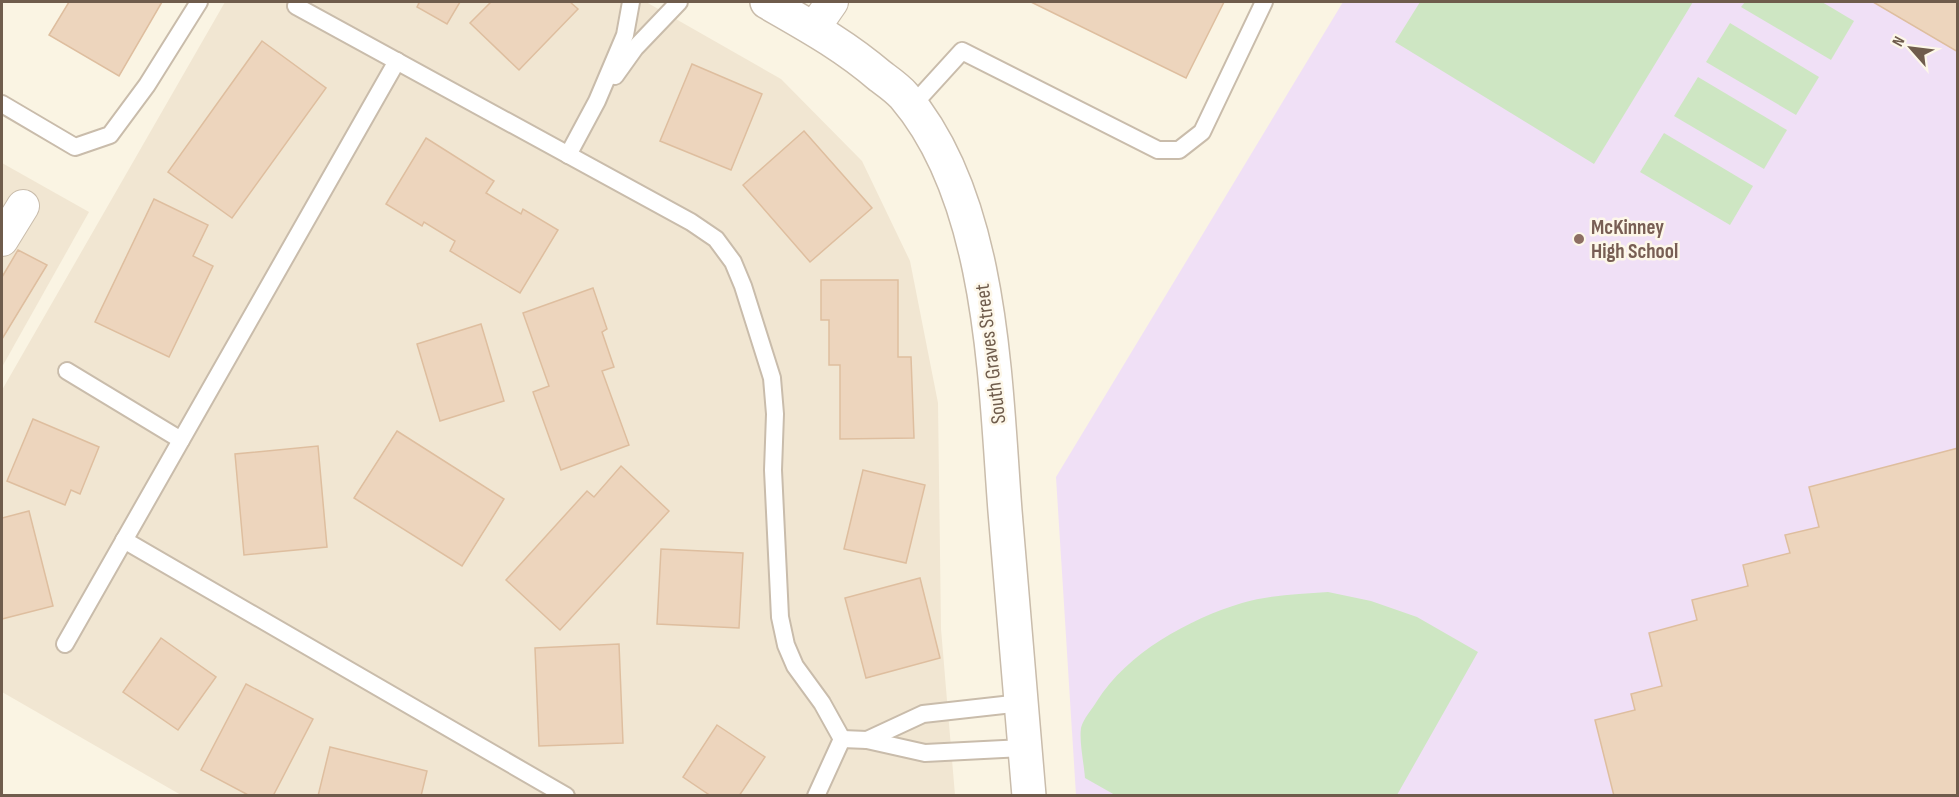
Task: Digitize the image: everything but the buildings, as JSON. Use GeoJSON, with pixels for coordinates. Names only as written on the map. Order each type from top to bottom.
{"type":"FeatureCollection","features":[{"type":"Feature","properties":{"kind":"street","name":"South Graves Street"},"geometry":{"type":"LineString","coordinates":[[767,2],[823,15],[864,62],[903,96],[937,144],[959,197],[979,260],[993,357],[1029,795]]}},
{"type":"Feature","properties":{"kind":"street"},"geometry":{"type":"LineString","coordinates":[[2,240],[23,206]]}},
{"type":"Feature","properties":{"kind":"lane"},"geometry":{"type":"LineString","coordinates":[[2,104],[75,147],[110,135],[147,85],[199,2]]}},
{"type":"Feature","properties":{"kind":"lane"},"geometry":{"type":"LineString","coordinates":[[568,155],[597,101],[625,35],[631,2]]}},
{"type":"Feature","properties":{"kind":"lane"},"geometry":{"type":"LineString","coordinates":[[597,101],[635,48],[679,2]]}},
{"type":"Feature","properties":{"kind":"lane"},"geometry":{"type":"LineString","coordinates":[[911,107],[962,51],[1158,150],[1179,150],[1202,132],[1264,2]]}},
{"type":"Feature","properties":{"kind":"lane"},"geometry":{"type":"LineString","coordinates":[[296,6],[691,222],[716,239],[733,262],[743,286],[772,378],[775,414],[773,470],[780,617],[786,645],[795,666],[822,703],[842,739]]}},
{"type":"Feature","properties":{"kind":"lane"},"geometry":{"type":"LineString","coordinates":[[65,644],[397,62]]}},
{"type":"Feature","properties":{"kind":"lane"},"geometry":{"type":"LineString","coordinates":[[67,371],[181,440]]}},
{"type":"Feature","properties":{"kind":"lane"},"geometry":{"type":"LineString","coordinates":[[124,540],[566,795]]}},
{"type":"Feature","properties":{"kind":"lane"},"geometry":{"type":"LineString","coordinates":[[867,740],[922,714],[1021,703]]}},
{"type":"Feature","properties":{"kind":"lane"},"geometry":{"type":"LineString","coordinates":[[842,739],[867,740],[925,753],[1025,748]]}},
{"type":"Feature","properties":{"kind":"lane"},"geometry":{"type":"LineString","coordinates":[[816,795],[842,739]]}},
{"type":"Feature","properties":{"kind":"shaded area"},"geometry":{"type":"Polygon","coordinates":[[[225,2],[646,2],[781,79],[862,161],[910,261],[938,403],[941,629],[955,795],[181,795],[2,692],[2,390],[225,2]]]}},
{"type":"Feature","properties":{"kind":"shaded area","name":"McKinney High School"},"geometry":{"type":"Polygon","coordinates":[[[1343,2],[1957,2],[1957,795],[1076,795],[1056,477],[1343,2]]]}},
{"type":"Feature","properties":{"kind":"shaded area"},"geometry":{"type":"Polygon","coordinates":[[[2,163],[89,212],[2,367],[2,163]]]}},
{"type":"Feature","properties":{"kind":"green space"},"geometry":{"type":"Polygon","coordinates":[[[1420,2],[1693,2],[1594,164],[1395,42],[1420,2]]]}},
{"type":"Feature","properties":{"kind":"green space"},"geometry":{"type":"Polygon","coordinates":[[[1745,2],[1822,2],[1854,21],[1831,60],[1741,7],[1745,2]]]}},
{"type":"Feature","properties":{"kind":"green space"},"geometry":{"type":"Polygon","coordinates":[[[1730,23],[1819,77],[1796,115],[1706,62],[1730,23]]]}},
{"type":"Feature","properties":{"kind":"green space"},"geometry":{"type":"Polygon","coordinates":[[[1698,77],[1787,130],[1764,169],[1674,116],[1698,77]]]}},
{"type":"Feature","properties":{"kind":"green space"},"geometry":{"type":"Polygon","coordinates":[[[1664,133],[1753,186],[1730,225],[1640,172],[1664,133]]]}},
{"type":"Feature","properties":{"kind":"green space"},"geometry":{"type":"Polygon","coordinates":[[[1328,592],[1371,601],[1417,617],[1478,652],[1397,795],[1115,795],[1085,778],[1082,725],[1110,684],[1142,653],[1201,618],[1242,603],[1295,594],[1328,592]]]}},
{"type":"Feature","properties":{"kind":"place","name":"McKinney High School"},"geometry":{"type":"Point","coordinates":[1579,239]}}]}
